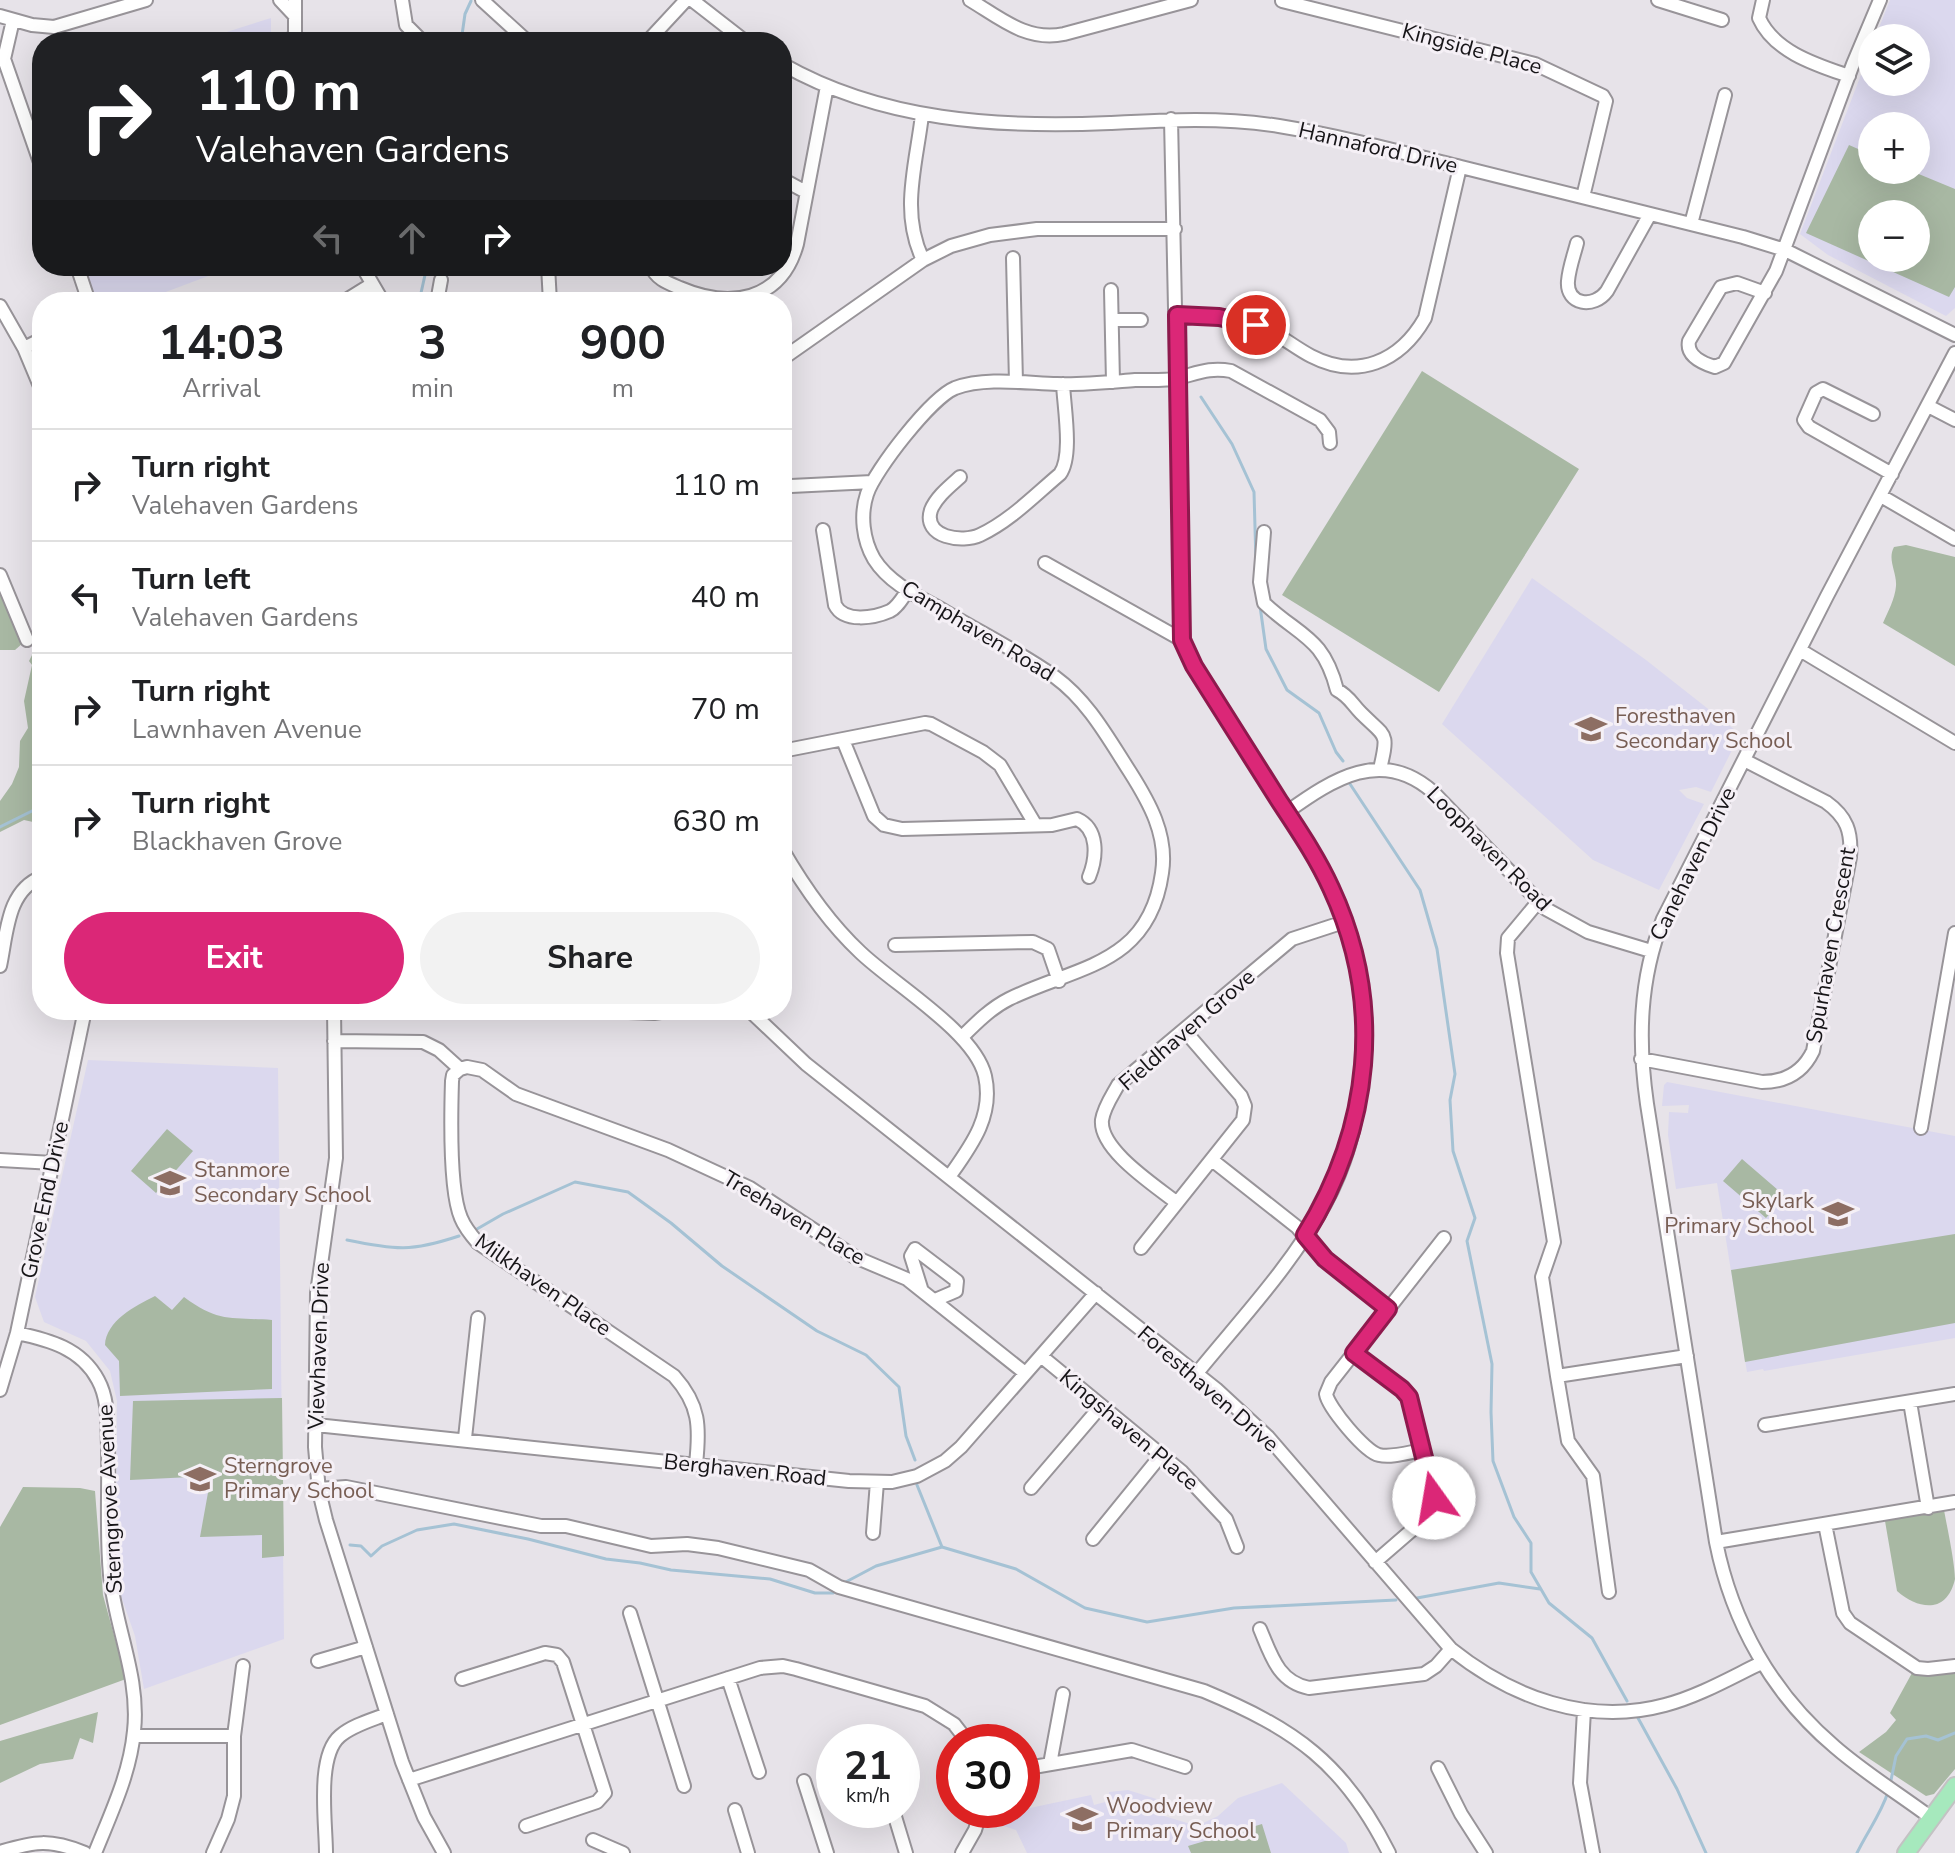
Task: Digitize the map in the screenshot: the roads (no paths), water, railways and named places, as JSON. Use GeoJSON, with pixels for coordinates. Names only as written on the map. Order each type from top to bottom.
{"type":"FeatureCollection","features":[{"type":"Feature","properties":{"kind":"main road"},"geometry":{"type":"LineString","coordinates":[[1906,1853],[1955,1786]]}},
{"type":"Feature","properties":{"kind":"street"},"geometry":{"type":"LineString","coordinates":[[32,139],[4,59],[6,18],[43,27],[65,25],[146,0]]}},
{"type":"Feature","properties":{"kind":"street"},"geometry":{"type":"LineString","coordinates":[[280,0],[295,16]]}},
{"type":"Feature","properties":{"kind":"street"},"geometry":{"type":"LineString","coordinates":[[295,0],[295,32]]}},
{"type":"Feature","properties":{"kind":"street"},"geometry":{"type":"LineString","coordinates":[[402,0],[406,25],[413,32]]}},
{"type":"Feature","properties":{"kind":"street"},"geometry":{"type":"LineString","coordinates":[[482,0],[517,32]]}},
{"type":"Feature","properties":{"kind":"street"},"geometry":{"type":"LineString","coordinates":[[657,32],[689,0],[732,32]]}},
{"type":"Feature","properties":{"kind":"street"},"geometry":{"type":"LineString","coordinates":[[970,0],[1026,33],[1044,37],[1191,0]]}},
{"type":"Feature","properties":{"kind":"street"},"geometry":{"type":"LineString","coordinates":[[1658,0],[1722,20]]}},
{"type":"Feature","properties":{"kind":"street"},"geometry":{"type":"LineString","coordinates":[[1763,0],[1759,18],[1769,33],[1803,59],[1849,76]]}},
{"type":"Feature","properties":{"kind":"street"},"geometry":{"type":"LineString","coordinates":[[1765,293],[1737,283],[1721,287],[1689,341],[1691,354],[1715,367],[1724,363],[1765,293],[1785,250],[1880,0]]}},
{"type":"Feature","properties":{"kind":"street","name":"Kingside Place"},"geometry":{"type":"LineString","coordinates":[[1282,1],[1535,64],[1603,96],[1606,101],[1583,197]]}},
{"type":"Feature","properties":{"kind":"street","name":"Hannaford Drive"},"geometry":{"type":"LineString","coordinates":[[792,69],[872,103],[922,115],[1025,124],[1212,119],[1278,126],[1460,167],[1785,250],[1955,335]]}},
{"type":"Feature","properties":{"kind":"street"},"geometry":{"type":"LineString","coordinates":[[792,259],[827,86]]}},
{"type":"Feature","properties":{"kind":"street"},"geometry":{"type":"LineString","coordinates":[[1691,224],[1725,95]]}},
{"type":"Feature","properties":{"kind":"street"},"geometry":{"type":"LineString","coordinates":[[922,115],[910,213],[913,236],[923,260]]}},
{"type":"Feature","properties":{"kind":"street"},"geometry":{"type":"LineString","coordinates":[[1171,119],[1182,640],[1194,666],[1322,869],[1355,956],[1365,1032],[1354,1127],[1325,1203],[1305,1235],[1197,1373]]}},
{"type":"Feature","properties":{"kind":"street"},"geometry":{"type":"LineString","coordinates":[[1177,315],[1219,317],[1256,325],[1271,330],[1309,355],[1348,368],[1365,366],[1397,352],[1417,332],[1425,318],[1460,167]]}},
{"type":"Feature","properties":{"kind":"street"},"geometry":{"type":"LineString","coordinates":[[792,184],[806,192]]}},
{"type":"Feature","properties":{"kind":"street"},"geometry":{"type":"LineString","coordinates":[[1577,243],[1568,280],[1569,290],[1578,299],[1591,304],[1607,291],[1650,214]]}},
{"type":"Feature","properties":{"kind":"street"},"geometry":{"type":"LineString","coordinates":[[792,352],[923,260],[951,246],[1014,231],[1175,229]]}},
{"type":"Feature","properties":{"kind":"street"},"geometry":{"type":"LineString","coordinates":[[1013,258],[1016,382]]}},
{"type":"Feature","properties":{"kind":"street"},"geometry":{"type":"LineString","coordinates":[[368,276],[377,292]]}},
{"type":"Feature","properties":{"kind":"street"},"geometry":{"type":"LineString","coordinates":[[658,276],[695,292]]}},
{"type":"Feature","properties":{"kind":"street"},"geometry":{"type":"LineString","coordinates":[[758,292],[781,276]]}},
{"type":"Feature","properties":{"kind":"street"},"geometry":{"type":"LineString","coordinates":[[439,292],[441,280]]}},
{"type":"Feature","properties":{"kind":"street"},"geometry":{"type":"LineString","coordinates":[[359,292],[372,284]]}},
{"type":"Feature","properties":{"kind":"street"},"geometry":{"type":"LineString","coordinates":[[1111,290],[1113,382]]}},
{"type":"Feature","properties":{"kind":"street"},"geometry":{"type":"LineString","coordinates":[[0,306],[32,367]]}},
{"type":"Feature","properties":{"kind":"street"},"geometry":{"type":"LineString","coordinates":[[1112,320],[1141,320]]}},
{"type":"Feature","properties":{"kind":"street"},"geometry":{"type":"LineString","coordinates":[[24,348],[32,344]]}},
{"type":"Feature","properties":{"kind":"street","name":"Canehaven Drive"},"geometry":{"type":"LineString","coordinates":[[1930,1817],[1874,1777],[1813,1727],[1761,1663],[1728,1590],[1716,1542],[1641,1059],[1642,997],[1651,951],[1683,875],[1955,353]]}},
{"type":"Feature","properties":{"kind":"street","name":"Camphaven Road"},"geometry":{"type":"LineString","coordinates":[[962,1037],[1007,1000],[1092,968],[1124,946],[1147,918],[1155,902],[1163,870],[1163,848],[1147,799],[1100,726],[1071,691],[1038,666],[908,590],[881,568],[867,545],[863,517],[872,482],[930,406],[943,395],[967,386],[1016,382],[1113,382],[1177,378],[1208,369],[1231,371],[1320,420],[1329,432],[1330,443]]}},
{"type":"Feature","properties":{"kind":"street"},"geometry":{"type":"LineString","coordinates":[[960,477],[941,495],[931,510],[931,518],[938,532],[960,540],[979,536],[996,525],[1060,474],[1066,465],[1067,452],[1063,384]]}},
{"type":"Feature","properties":{"kind":"street"},"geometry":{"type":"LineString","coordinates":[[1873,414],[1823,389],[1816,393],[1804,420],[1809,427],[1892,474]]}},
{"type":"Feature","properties":{"kind":"street"},"geometry":{"type":"LineString","coordinates":[[1928,406],[1955,420]]}},
{"type":"Feature","properties":{"kind":"street"},"geometry":{"type":"LineString","coordinates":[[792,486],[872,482]]}},
{"type":"Feature","properties":{"kind":"street"},"geometry":{"type":"LineString","coordinates":[[1881,496],[1955,539]]}},
{"type":"Feature","properties":{"kind":"street"},"geometry":{"type":"LineString","coordinates":[[823,530],[835,605],[841,614],[852,618],[890,611],[908,590]]}},
{"type":"Feature","properties":{"kind":"street"},"geometry":{"type":"LineString","coordinates":[[1264,532],[1260,582],[1264,603],[1318,646],[1327,657],[1337,690],[1349,696],[1362,715],[1379,727],[1385,738],[1380,769]]}},
{"type":"Feature","properties":{"kind":"street"},"geometry":{"type":"LineString","coordinates":[[1045,563],[1182,640]]}},
{"type":"Feature","properties":{"kind":"street"},"geometry":{"type":"LineString","coordinates":[[0,575],[27,640]]}},
{"type":"Feature","properties":{"kind":"street"},"geometry":{"type":"LineString","coordinates":[[1800,650],[1955,743]]}},
{"type":"Feature","properties":{"kind":"street"},"geometry":{"type":"LineString","coordinates":[[792,749],[925,723],[940,727],[1000,765],[1035,824]]}},
{"type":"Feature","properties":{"kind":"street"},"geometry":{"type":"LineString","coordinates":[[843,740],[869,807],[884,825],[902,829],[1052,825],[1073,819],[1085,823],[1090,829],[1095,854],[1089,877]]}},
{"type":"Feature","properties":{"kind":"street","name":"Spurhaven Crescent"},"geometry":{"type":"LineString","coordinates":[[1641,1059],[1774,1082],[1794,1074],[1813,1051],[1850,857],[1850,831],[1838,811],[1826,802],[1744,760]]}},
{"type":"Feature","properties":{"kind":"street","name":"Loophaven Road"},"geometry":{"type":"LineString","coordinates":[[1287,812],[1327,784],[1360,772],[1392,769],[1419,779],[1538,902],[1588,932],[1651,951]]}},
{"type":"Feature","properties":{"kind":"street"},"geometry":{"type":"LineString","coordinates":[[792,866],[836,928],[892,980],[962,1037],[978,1058],[985,1075],[985,1112],[976,1139],[949,1177]]}},
{"type":"Feature","properties":{"kind":"street"},"geometry":{"type":"LineString","coordinates":[[0,966],[15,898],[32,882]]}},
{"type":"Feature","properties":{"kind":"street"},"geometry":{"type":"LineString","coordinates":[[1538,902],[1513,931],[1507,943],[1554,1242],[1542,1277],[1557,1376],[1568,1441],[1593,1476],[1609,1592]]}},
{"type":"Feature","properties":{"kind":"street","name":"Fieldhaven Grove"},"geometry":{"type":"LineString","coordinates":[[1177,1203],[1109,1145],[1102,1128],[1107,1103],[1118,1085],[1292,939],[1344,922]]}},
{"type":"Feature","properties":{"kind":"street"},"geometry":{"type":"LineString","coordinates":[[1921,1128],[1955,933]]}},
{"type":"Feature","properties":{"kind":"street"},"geometry":{"type":"LineString","coordinates":[[895,945],[1033,942],[1048,949],[1059,981]]}},
{"type":"Feature","properties":{"kind":"street","name":"Grove End Drive"},"geometry":{"type":"LineString","coordinates":[[0,1390],[17,1333],[83,1020]]}},
{"type":"Feature","properties":{"kind":"street","name":"Viewhaven Drive"},"geometry":{"type":"LineString","coordinates":[[334,1020],[336,1158],[317,1293],[319,1489],[326,1520],[409,1780],[424,1817],[444,1853]]}},
{"type":"Feature","properties":{"kind":"street","name":"Foresthaven Drive"},"geometry":{"type":"LineString","coordinates":[[760,1020],[806,1064],[1197,1373],[1268,1437],[1451,1649],[1481,1672],[1508,1688],[1554,1704],[1584,1710],[1614,1711],[1665,1705],[1708,1689],[1761,1663]]}},
{"type":"Feature","properties":{"kind":"street"},"geometry":{"type":"LineString","coordinates":[[1141,1248],[1243,1120],[1245,1106],[1241,1096],[1184,1030]]}},
{"type":"Feature","properties":{"kind":"street"},"geometry":{"type":"LineString","coordinates":[[334,1041],[423,1042],[439,1050],[458,1070]]}},
{"type":"Feature","properties":{"kind":"street","name":"Treehaven Place"},"geometry":{"type":"LineString","coordinates":[[458,1070],[467,1067],[482,1070],[516,1094],[668,1150],[750,1188],[833,1245],[907,1279],[1025,1373]]}},
{"type":"Feature","properties":{"kind":"street","name":"Milkhaven Place"},"geometry":{"type":"LineString","coordinates":[[458,1070],[452,1081],[456,1197],[461,1218],[469,1233],[478,1243],[674,1376],[691,1397],[696,1410],[696,1464]]}},
{"type":"Feature","properties":{"kind":"street"},"geometry":{"type":"LineString","coordinates":[[0,1160],[53,1163]]}},
{"type":"Feature","properties":{"kind":"street"},"geometry":{"type":"LineString","coordinates":[[1212,1160],[1305,1235],[1325,1259],[1388,1309]]}},
{"type":"Feature","properties":{"kind":"street"},"geometry":{"type":"LineString","coordinates":[[1423,1450],[1374,1454],[1333,1410],[1326,1398],[1327,1389],[1444,1238]]}},
{"type":"Feature","properties":{"kind":"street"},"geometry":{"type":"LineString","coordinates":[[921,1289],[911,1256],[915,1249],[957,1281],[956,1291],[935,1300]]}},
{"type":"Feature","properties":{"kind":"street","name":"Berghaven Road"},"geometry":{"type":"LineString","coordinates":[[316,1425],[892,1482],[917,1476],[945,1461],[961,1447],[1096,1293]]}},
{"type":"Feature","properties":{"kind":"street"},"geometry":{"type":"LineString","coordinates":[[465,1438],[478,1318]]}},
{"type":"Feature","properties":{"kind":"street","name":"Sterngrove Avenue"},"geometry":{"type":"LineString","coordinates":[[17,1333],[43,1339],[77,1354],[92,1370],[104,1394],[110,1578],[132,1679],[135,1714],[134,1736],[125,1776],[95,1853]]}},
{"type":"Feature","properties":{"kind":"street"},"geometry":{"type":"LineString","coordinates":[[1354,1353],[1406,1393],[1412,1403],[1434,1507],[1427,1517],[1375,1562]]}},
{"type":"Feature","properties":{"kind":"street","name":"Kingshaven Place"},"geometry":{"type":"LineString","coordinates":[[1041,1356],[1162,1454],[1210,1499],[1226,1519],[1237,1547]]}},
{"type":"Feature","properties":{"kind":"street"},"geometry":{"type":"LineString","coordinates":[[1557,1376],[1687,1356]]}},
{"type":"Feature","properties":{"kind":"street"},"geometry":{"type":"LineString","coordinates":[[1765,1425],[1955,1394]]}},
{"type":"Feature","properties":{"kind":"street"},"geometry":{"type":"LineString","coordinates":[[1910,1402],[1928,1508]]}},
{"type":"Feature","properties":{"kind":"street"},"geometry":{"type":"LineString","coordinates":[[1031,1488],[1101,1406]]}},
{"type":"Feature","properties":{"kind":"street"},"geometry":{"type":"LineString","coordinates":[[1093,1539],[1162,1454]]}},
{"type":"Feature","properties":{"kind":"street"},"geometry":{"type":"LineString","coordinates":[[873,1533],[877,1482]]}},
{"type":"Feature","properties":{"kind":"street"},"geometry":{"type":"LineString","coordinates":[[319,1489],[346,1487],[541,1526],[566,1526],[651,1546],[687,1544],[718,1548],[809,1570],[839,1587],[1204,1691],[1247,1709],[1320,1756],[1368,1812],[1389,1853]]}},
{"type":"Feature","properties":{"kind":"street"},"geometry":{"type":"LineString","coordinates":[[1716,1542],[1955,1502]]}},
{"type":"Feature","properties":{"kind":"street"},"geometry":{"type":"LineString","coordinates":[[1825,1524],[1841,1608],[1850,1623],[1917,1668],[1955,1666]]}},
{"type":"Feature","properties":{"kind":"street"},"geometry":{"type":"LineString","coordinates":[[630,1613],[684,1786]]}},
{"type":"Feature","properties":{"kind":"street"},"geometry":{"type":"LineString","coordinates":[[1260,1629],[1280,1672],[1294,1683],[1309,1688],[1424,1674],[1451,1649]]}},
{"type":"Feature","properties":{"kind":"street"},"geometry":{"type":"LineString","coordinates":[[318,1661],[366,1647]]}},
{"type":"Feature","properties":{"kind":"street"},"geometry":{"type":"LineString","coordinates":[[462,1679],[552,1653],[563,1662],[604,1788],[603,1796],[597,1802],[526,1826]]}},
{"type":"Feature","properties":{"kind":"street"},"geometry":{"type":"LineString","coordinates":[[213,1853],[234,1796],[234,1736],[243,1666]]}},
{"type":"Feature","properties":{"kind":"street"},"geometry":{"type":"LineString","coordinates":[[409,1780],[760,1668],[783,1666],[925,1706],[954,1724]]}},
{"type":"Feature","properties":{"kind":"street"},"geometry":{"type":"LineString","coordinates":[[728,1678],[759,1772]]}},
{"type":"Feature","properties":{"kind":"street"},"geometry":{"type":"LineString","coordinates":[[1050,1764],[1063,1694]]}},
{"type":"Feature","properties":{"kind":"street"},"geometry":{"type":"LineString","coordinates":[[1584,1710],[1580,1783],[1593,1853]]}},
{"type":"Feature","properties":{"kind":"street"},"geometry":{"type":"LineString","coordinates":[[326,1853],[325,1770],[330,1748],[343,1733],[387,1714]]}},
{"type":"Feature","properties":{"kind":"street"},"geometry":{"type":"LineString","coordinates":[[134,1736],[234,1736]]}},
{"type":"Feature","properties":{"kind":"street"},"geometry":{"type":"LineString","coordinates":[[1040,1766],[1132,1750],[1185,1767]]}},
{"type":"Feature","properties":{"kind":"street"},"geometry":{"type":"LineString","coordinates":[[1438,1768],[1449,1793],[1486,1853]]}},
{"type":"Feature","properties":{"kind":"street"},"geometry":{"type":"LineString","coordinates":[[804,1781],[827,1853]]}},
{"type":"Feature","properties":{"kind":"street"},"geometry":{"type":"LineString","coordinates":[[735,1810],[748,1853]]}},
{"type":"Feature","properties":{"kind":"street"},"geometry":{"type":"LineString","coordinates":[[898,1828],[906,1853]]}},
{"type":"Feature","properties":{"kind":"street"},"geometry":{"type":"LineString","coordinates":[[965,1852],[974,1828]]}},
{"type":"Feature","properties":{"kind":"street"},"geometry":{"type":"LineString","coordinates":[[593,1840],[623,1853]]}},
{"type":"Feature","properties":{"kind":"street"},"geometry":{"type":"LineString","coordinates":[[0,1852],[58,1843],[85,1853]]}},
{"type":"Feature","properties":{"kind":"waterway"},"geometry":{"type":"LineString","coordinates":[[462,32],[471,1]]}},
{"type":"Feature","properties":{"kind":"waterway"},"geometry":{"type":"LineString","coordinates":[[421,292],[425,276]]}},
{"type":"Feature","properties":{"kind":"waterway"},"geometry":{"type":"LineString","coordinates":[[1201,397],[1232,444],[1254,492],[1256,563]]}},
{"type":"Feature","properties":{"kind":"waterway"},"geometry":{"type":"LineString","coordinates":[[1260,606],[1266,649],[1287,690],[1319,713],[1343,761]]}},
{"type":"Feature","properties":{"kind":"waterway"},"geometry":{"type":"LineString","coordinates":[[1350,784],[1420,890],[1437,949],[1455,1074],[1450,1100],[1453,1151],[1475,1218],[1467,1241],[1492,1364],[1493,1461],[1514,1517],[1531,1543],[1531,1572],[1549,1603],[1592,1638],[1627,1701]]}},
{"type":"Feature","properties":{"kind":"waterway"},"geometry":{"type":"LineString","coordinates":[[0,827],[32,811]]}},
{"type":"Feature","properties":{"kind":"waterway"},"geometry":{"type":"LineString","coordinates":[[477,1229],[575,1182],[628,1192],[722,1266],[817,1331],[866,1355],[899,1387],[906,1436],[915,1460]]}},
{"type":"Feature","properties":{"kind":"waterway"},"geometry":{"type":"LineString","coordinates":[[347,1240],[403,1248],[459,1236]]}},
{"type":"Feature","properties":{"kind":"waterway"},"geometry":{"type":"LineString","coordinates":[[917,1485],[942,1547],[1016,1569],[1085,1608],[1147,1622],[1234,1608],[1396,1600]]}},
{"type":"Feature","properties":{"kind":"waterway"},"geometry":{"type":"LineString","coordinates":[[350,1545],[361,1546],[371,1556],[382,1546],[417,1530],[454,1524],[606,1559],[671,1570],[770,1579],[815,1593],[833,1593],[837,1590]]}},
{"type":"Feature","properties":{"kind":"waterway"},"geometry":{"type":"LineString","coordinates":[[842,1584],[876,1566],[942,1547]]}},
{"type":"Feature","properties":{"kind":"waterway"},"geometry":{"type":"LineString","coordinates":[[1417,1598],[1499,1583],[1540,1589]]}},
{"type":"Feature","properties":{"kind":"waterway"},"geometry":{"type":"LineString","coordinates":[[1638,1718],[1677,1789],[1706,1853]]}},
{"type":"Feature","properties":{"kind":"waterway"},"geometry":{"type":"LineString","coordinates":[[1890,1785],[1896,1756],[1907,1739],[1926,1736],[1938,1740],[1955,1733]]}},
{"type":"Feature","properties":{"kind":"waterway"},"geometry":{"type":"LineString","coordinates":[[1857,1853],[1888,1792]]}},
{"type":"Feature","properties":{"kind":"place","name":"Foresthaven Secondary School"},"geometry":{"type":"Point","coordinates":[1591,729]}},
{"type":"Feature","properties":{"kind":"place","name":"Stanmore Secondary School"},"geometry":{"type":"Point","coordinates":[170,1183]}},
{"type":"Feature","properties":{"kind":"place","name":"Skylark Primary School"},"geometry":{"type":"Point","coordinates":[1838,1214]}},
{"type":"Feature","properties":{"kind":"place","name":"Sterngrove Primary School"},"geometry":{"type":"Point","coordinates":[200,1479]}},
{"type":"Feature","properties":{"kind":"place","name":"Woodview Primary School"},"geometry":{"type":"Point","coordinates":[1082,1819]}}]}
